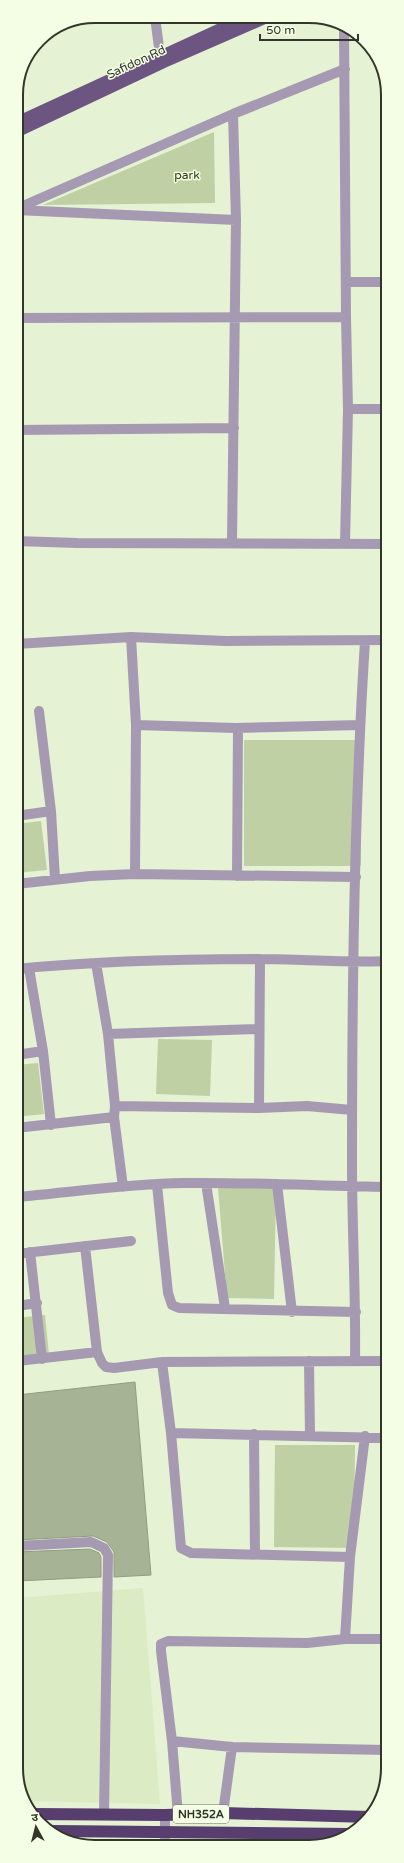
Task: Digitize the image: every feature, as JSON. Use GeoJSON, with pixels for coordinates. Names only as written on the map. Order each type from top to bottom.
{"type":"FeatureCollection","features":[{"type":"Feature","properties":{"kind":"highway","name":"NH352A"},"geometry":{"type":"LineString","coordinates":[[56,1814],[178,1815],[223,1813],[362,1817]]}},
{"type":"Feature","properties":{"kind":"highway","name":"NH352A"},"geometry":{"type":"LineString","coordinates":[[61,1831],[339,1834]]}},
{"type":"Feature","properties":{"kind":"main road","name":"Safidon Rd"},"geometry":{"type":"LineString","coordinates":[[23,119],[160,54],[220,23]]}},
{"type":"Feature","properties":{"kind":"main road","name":"Safidon Rd"},"geometry":{"type":"LineString","coordinates":[[23,130],[164,63],[256,23]]}},
{"type":"Feature","properties":{"kind":"street"},"geometry":{"type":"LineString","coordinates":[[156,23],[160,54]]}},
{"type":"Feature","properties":{"kind":"street"},"geometry":{"type":"LineString","coordinates":[[344,544],[348,409],[345,69],[348,35]]}},
{"type":"Feature","properties":{"kind":"street"},"geometry":{"type":"LineString","coordinates":[[23,206],[233,114],[345,69]]}},
{"type":"Feature","properties":{"kind":"street"},"geometry":{"type":"LineString","coordinates":[[232,542],[236,220],[233,114]]}},
{"type":"Feature","properties":{"kind":"street"},"geometry":{"type":"LineString","coordinates":[[23,209],[236,220]]}},
{"type":"Feature","properties":{"kind":"street"},"geometry":{"type":"LineString","coordinates":[[346,282],[381,282]]}},
{"type":"Feature","properties":{"kind":"street"},"geometry":{"type":"LineString","coordinates":[[23,318],[235,319],[346,317]]}},
{"type":"Feature","properties":{"kind":"street"},"geometry":{"type":"LineString","coordinates":[[348,409],[381,409]]}},
{"type":"Feature","properties":{"kind":"street"},"geometry":{"type":"LineString","coordinates":[[23,430],[234,428]]}},
{"type":"Feature","properties":{"kind":"street"},"geometry":{"type":"LineString","coordinates":[[23,540],[85,543],[214,544],[232,542],[381,544]]}},
{"type":"Feature","properties":{"kind":"street"},"geometry":{"type":"LineString","coordinates":[[131,637],[136,725],[135,874]]}},
{"type":"Feature","properties":{"kind":"street"},"geometry":{"type":"LineString","coordinates":[[23,644],[131,637],[226,641],[381,640]]}},
{"type":"Feature","properties":{"kind":"street"},"geometry":{"type":"LineString","coordinates":[[355,1360],[356,1312],[352,1186],[353,962],[360,725],[365,641]]}},
{"type":"Feature","properties":{"kind":"street"},"geometry":{"type":"LineString","coordinates":[[38,711],[51,811],[55,880]]}},
{"type":"Feature","properties":{"kind":"street"},"geometry":{"type":"LineString","coordinates":[[136,725],[238,728],[360,725]]}},
{"type":"Feature","properties":{"kind":"street"},"geometry":{"type":"LineString","coordinates":[[237,876],[238,728]]}},
{"type":"Feature","properties":{"kind":"street"},"geometry":{"type":"LineString","coordinates":[[23,815],[51,811]]}},
{"type":"Feature","properties":{"kind":"street"},"geometry":{"type":"LineString","coordinates":[[23,883],[90,876],[135,874],[356,877]]}},
{"type":"Feature","properties":{"kind":"street"},"geometry":{"type":"LineString","coordinates":[[260,959],[260,1108]]}},
{"type":"Feature","properties":{"kind":"street"},"geometry":{"type":"LineString","coordinates":[[23,968],[96,963],[260,959],[353,962],[381,961]]}},
{"type":"Feature","properties":{"kind":"street"},"geometry":{"type":"LineString","coordinates":[[96,963],[108,1034],[115,1106],[114,1117],[123,1187]]}},
{"type":"Feature","properties":{"kind":"street"},"geometry":{"type":"LineString","coordinates":[[29,968],[43,1051],[51,1125]]}},
{"type":"Feature","properties":{"kind":"street"},"geometry":{"type":"LineString","coordinates":[[108,1034],[259,1029]]}},
{"type":"Feature","properties":{"kind":"street"},"geometry":{"type":"LineString","coordinates":[[23,1054],[43,1051]]}},
{"type":"Feature","properties":{"kind":"street"},"geometry":{"type":"LineString","coordinates":[[115,1106],[260,1108],[307,1106],[352,1110]]}},
{"type":"Feature","properties":{"kind":"street"},"geometry":{"type":"LineString","coordinates":[[23,1127],[114,1117]]}},
{"type":"Feature","properties":{"kind":"street"},"geometry":{"type":"LineString","coordinates":[[206,1184],[225,1308]]}},
{"type":"Feature","properties":{"kind":"street"},"geometry":{"type":"LineString","coordinates":[[277,1184],[292,1312]]}},
{"type":"Feature","properties":{"kind":"street"},"geometry":{"type":"LineString","coordinates":[[23,1196],[157,1185],[277,1184],[381,1187]]}},
{"type":"Feature","properties":{"kind":"street"},"geometry":{"type":"LineString","coordinates":[[157,1185],[169,1300],[172,1305],[179,1308],[225,1308],[292,1312],[356,1312]]}},
{"type":"Feature","properties":{"kind":"street"},"geometry":{"type":"LineString","coordinates":[[23,1253],[131,1241]]}},
{"type":"Feature","properties":{"kind":"street"},"geometry":{"type":"LineString","coordinates":[[85,1246],[97,1352],[102,1363],[106,1367],[114,1368],[162,1362],[381,1361]]}},
{"type":"Feature","properties":{"kind":"street"},"geometry":{"type":"LineString","coordinates":[[30,1252],[42,1359]]}},
{"type":"Feature","properties":{"kind":"street"},"geometry":{"type":"LineString","coordinates":[[23,1305],[37,1304]]}},
{"type":"Feature","properties":{"kind":"street"},"geometry":{"type":"LineString","coordinates":[[23,1360],[97,1352]]}},
{"type":"Feature","properties":{"kind":"street"},"geometry":{"type":"LineString","coordinates":[[308,1361],[310,1436]]}},
{"type":"Feature","properties":{"kind":"street"},"geometry":{"type":"LineString","coordinates":[[162,1362],[171,1433],[181,1548],[191,1553],[350,1557]]}},
{"type":"Feature","properties":{"kind":"street"},"geometry":{"type":"LineString","coordinates":[[171,1433],[381,1437]]}},
{"type":"Feature","properties":{"kind":"street"},"geometry":{"type":"LineString","coordinates":[[254,1434],[255,1554]]}},
{"type":"Feature","properties":{"kind":"street"},"geometry":{"type":"LineString","coordinates":[[345,1639],[350,1557],[365,1436]]}},
{"type":"Feature","properties":{"kind":"street"},"geometry":{"type":"LineString","coordinates":[[23,1546],[91,1542],[104,1548],[108,1555],[104,1815]]}},
{"type":"Feature","properties":{"kind":"street"},"geometry":{"type":"LineString","coordinates":[[178,1815],[172,1741],[161,1644],[168,1641],[306,1643],[345,1639],[381,1638]]}},
{"type":"Feature","properties":{"kind":"street"},"geometry":{"type":"LineString","coordinates":[[172,1741],[232,1747],[381,1750]]}},
{"type":"Feature","properties":{"kind":"street"},"geometry":{"type":"LineString","coordinates":[[223,1813],[232,1747]]}},
{"type":"Feature","properties":{"kind":"street"},"geometry":{"type":"LineString","coordinates":[[165,1815],[165,1840]]}},
{"type":"Feature","properties":{"kind":"shaded area"},"geometry":{"type":"Polygon","coordinates":[[[143,1588],[160,1804],[31,1801],[25,1787],[23,1768],[23,1598],[143,1588]]]}},
{"type":"Feature","properties":{"kind":"green space","name":"park"},"geometry":{"type":"Polygon","coordinates":[[[214,132],[215,203],[43,205],[214,132]]]}},
{"type":"Feature","properties":{"kind":"green space"},"geometry":{"type":"Polygon","coordinates":[[[244,740],[361,740],[361,866],[244,866],[244,740]]]}},
{"type":"Feature","properties":{"kind":"green space"},"geometry":{"type":"Polygon","coordinates":[[[41,821],[47,870],[23,872],[23,823],[41,821]]]}},
{"type":"Feature","properties":{"kind":"green space"},"geometry":{"type":"Polygon","coordinates":[[[158,1039],[212,1040],[210,1096],[156,1094],[158,1039]]]}},
{"type":"Feature","properties":{"kind":"green space"},"geometry":{"type":"Polygon","coordinates":[[[38,1063],[44,1114],[23,1116],[23,1064],[38,1063]]]}},
{"type":"Feature","properties":{"kind":"green space"},"geometry":{"type":"Polygon","coordinates":[[[218,1188],[276,1188],[274,1299],[227,1298],[218,1188]]]}},
{"type":"Feature","properties":{"kind":"green space"},"geometry":{"type":"Polygon","coordinates":[[[45,1315],[49,1354],[23,1357],[23,1317],[45,1315]]]}},
{"type":"Feature","properties":{"kind":"green space"},"geometry":{"type":"Polygon","coordinates":[[[275,1445],[355,1445],[354,1548],[274,1547],[275,1445]]]}},
{"type":"Feature","properties":{"kind":"building"},"geometry":{"type":"Polygon","coordinates":[[[135,1382],[151,1575],[114,1577],[114,1552],[107,1542],[93,1536],[23,1540],[23,1394],[135,1382]]]}},
{"type":"Feature","properties":{"kind":"building"},"geometry":{"type":"Polygon","coordinates":[[[90,1549],[99,1553],[101,1557],[101,1577],[23,1581],[23,1552],[90,1549]]]}}]}
